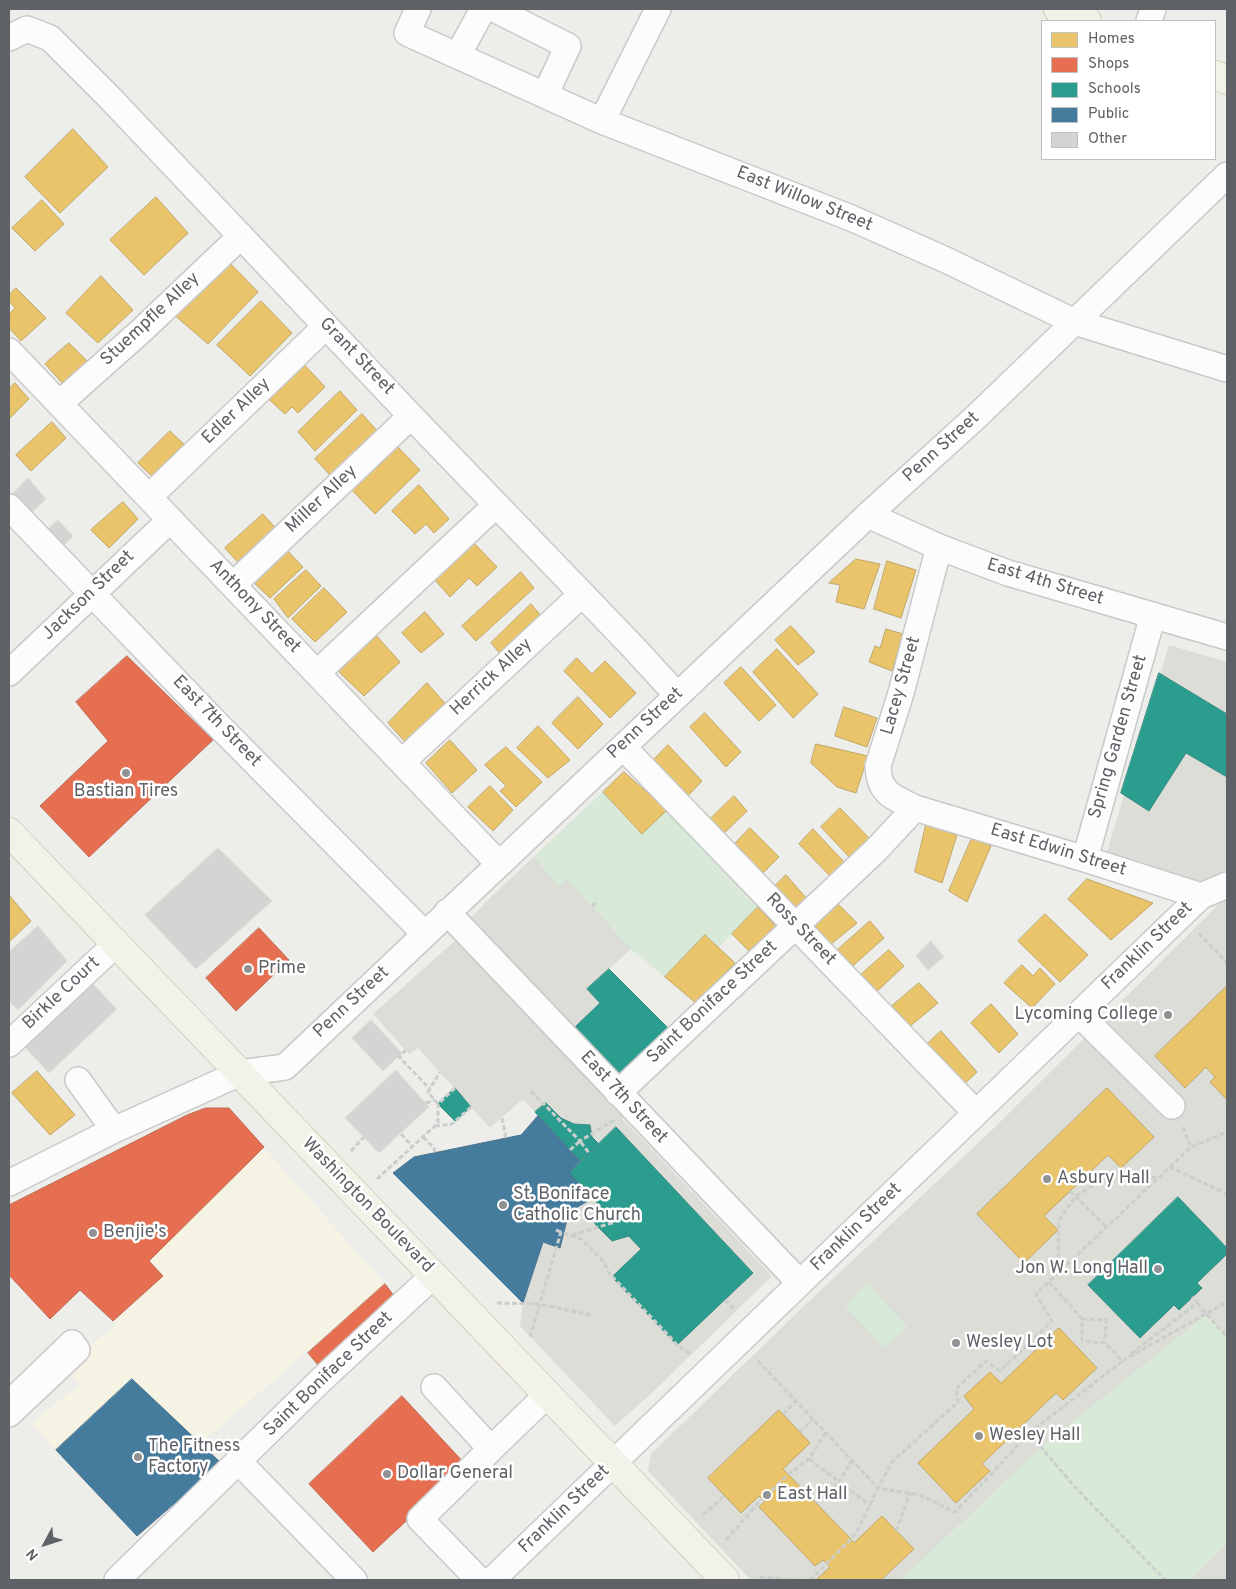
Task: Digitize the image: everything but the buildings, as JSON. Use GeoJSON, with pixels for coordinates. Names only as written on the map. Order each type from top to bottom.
{"type":"FeatureCollection","features":[{"type":"Feature","properties":{"kind":"main road"},"geometry":{"type":"LineString","coordinates":[[1058,9],[1085,20]]}},
{"type":"Feature","properties":{"kind":"main road","name":"Washington Boulevard"},"geometry":{"type":"LineString","coordinates":[[9,832],[725,1580]]}},
{"type":"Feature","properties":{"kind":"street","name":"East Willow Street"},"geometry":{"type":"LineString","coordinates":[[418,9],[407,33],[602,122],[851,218],[946,260],[1075,322],[1227,369]]}},
{"type":"Feature","properties":{"kind":"street"},"geometry":{"type":"LineString","coordinates":[[458,55],[483,9]]}},
{"type":"Feature","properties":{"kind":"street"},"geometry":{"type":"LineString","coordinates":[[494,9],[568,46],[545,95]]}},
{"type":"Feature","properties":{"kind":"street"},"geometry":{"type":"LineString","coordinates":[[602,122],[658,9]]}},
{"type":"Feature","properties":{"kind":"street","name":"Grant Street"},"geometry":{"type":"LineString","coordinates":[[18,33],[50,38],[109,97],[677,695]]}},
{"type":"Feature","properties":{"kind":"street","name":"Penn Street"},"geometry":{"type":"LineString","coordinates":[[9,1183],[114,1130],[240,1073],[285,1067],[868,515],[977,416],[1227,175]]}},
{"type":"Feature","properties":{"kind":"street","name":"Stuempfle Alley"},"geometry":{"type":"LineString","coordinates":[[60,403],[141,331],[241,236]]}},
{"type":"Feature","properties":{"kind":"street","name":"Edler Alley"},"geometry":{"type":"LineString","coordinates":[[149,497],[326,326]]}},
{"type":"Feature","properties":{"kind":"street","name":"Anthony Street"},"geometry":{"type":"LineString","coordinates":[[9,351],[498,864]]}},
{"type":"Feature","properties":{"kind":"street","name":"Miller Alley"},"geometry":{"type":"LineString","coordinates":[[233,585],[411,416]]}},
{"type":"Feature","properties":{"kind":"street"},"geometry":{"type":"LineString","coordinates":[[317,673],[496,504]]}},
{"type":"Feature","properties":{"kind":"street","name":"East 7th Street"},"geometry":{"type":"LineString","coordinates":[[9,507],[217,724],[425,934]]}},
{"type":"Feature","properties":{"kind":"street","name":"East 4th Street"},"geometry":{"type":"LineString","coordinates":[[868,515],[939,548],[1008,573],[1227,637]]}},
{"type":"Feature","properties":{"kind":"street","name":"Jackson Street"},"geometry":{"type":"LineString","coordinates":[[9,673],[170,520]]}},
{"type":"Feature","properties":{"kind":"street","name":"Lacey Street"},"geometry":{"type":"LineString","coordinates":[[915,808],[893,797],[884,789],[879,778],[878,766],[901,694],[939,548]]}},
{"type":"Feature","properties":{"kind":"street","name":"Herrick Alley"},"geometry":{"type":"LineString","coordinates":[[402,762],[582,594]]}},
{"type":"Feature","properties":{"kind":"street","name":"Spring Garden Street"},"geometry":{"type":"LineString","coordinates":[[1085,859],[1153,615]]}},
{"type":"Feature","properties":{"kind":"street","name":"Ross Street"},"geometry":{"type":"LineString","coordinates":[[623,747],[976,1113]]}},
{"type":"Feature","properties":{"kind":"street","name":"East Edwin Street"},"geometry":{"type":"LineString","coordinates":[[915,808],[1201,896]]}},
{"type":"Feature","properties":{"kind":"street","name":"Saint Boniface Street"},"geometry":{"type":"LineString","coordinates":[[618,1093],[876,850],[915,808]]}},
{"type":"Feature","properties":{"kind":"street","name":"Franklin Street"},"geometry":{"type":"LineString","coordinates":[[492,1580],[1201,896],[1227,885]]}},
{"type":"Feature","properties":{"kind":"street","name":"East 7th Street"},"geometry":{"type":"LineString","coordinates":[[447,912],[800,1283]]}},
{"type":"Feature","properties":{"kind":"street","name":"Birkle Court"},"geometry":{"type":"LineString","coordinates":[[9,1044],[116,944]]}},
{"type":"Feature","properties":{"kind":"street"},"geometry":{"type":"LineString","coordinates":[[1079,1014],[1176,1115]]}},
{"type":"Feature","properties":{"kind":"street"},"geometry":{"type":"LineString","coordinates":[[78,1080],[114,1130]]}},
{"type":"Feature","properties":{"kind":"street","name":"Saint Boniface Street"},"geometry":{"type":"LineString","coordinates":[[117,1580],[320,1381],[434,1275]]}},
{"type":"Feature","properties":{"kind":"street"},"geometry":{"type":"LineString","coordinates":[[9,1404],[72,1343],[77,1350],[9,1414]]}},
{"type":"Feature","properties":{"kind":"street"},"geometry":{"type":"LineString","coordinates":[[434,1387],[491,1449]]}},
{"type":"Feature","properties":{"kind":"street"},"geometry":{"type":"LineString","coordinates":[[478,1580],[420,1519],[548,1394]]}},
{"type":"Feature","properties":{"kind":"street"},"geometry":{"type":"LineString","coordinates":[[239,1462],[354,1580]]}},
{"type":"Feature","properties":{"kind":"path"},"geometry":{"type":"LineString","coordinates":[[592,906],[598,901]]}},
{"type":"Feature","properties":{"kind":"path"},"geometry":{"type":"LineString","coordinates":[[1199,933],[1227,963]]}},
{"type":"Feature","properties":{"kind":"path"},"geometry":{"type":"LineString","coordinates":[[406,1050],[399,1057],[430,1089]]}},
{"type":"Feature","properties":{"kind":"path"},"geometry":{"type":"LineString","coordinates":[[377,1179],[438,1123],[438,1104],[428,1092],[440,1072]]}},
{"type":"Feature","properties":{"kind":"path"},"geometry":{"type":"LineString","coordinates":[[438,1104],[455,1088]]}},
{"type":"Feature","properties":{"kind":"path"},"geometry":{"type":"LineString","coordinates":[[531,1091],[580,1141],[589,1153]]}},
{"type":"Feature","properties":{"kind":"path"},"geometry":{"type":"LineString","coordinates":[[426,1103],[434,1100]]}},
{"type":"Feature","properties":{"kind":"path"},"geometry":{"type":"LineString","coordinates":[[434,1126],[452,1124],[471,1106]]}},
{"type":"Feature","properties":{"kind":"path"},"geometry":{"type":"LineString","coordinates":[[1176,1115],[1191,1147]]}},
{"type":"Feature","properties":{"kind":"path"},"geometry":{"type":"LineString","coordinates":[[502,1118],[506,1138]]}},
{"type":"Feature","properties":{"kind":"path"},"geometry":{"type":"LineString","coordinates":[[570,1150],[580,1141],[618,1118]]}},
{"type":"Feature","properties":{"kind":"path"},"geometry":{"type":"LineString","coordinates":[[810,1580],[851,1539],[859,1528],[892,1462],[958,1402],[956,1389],[986,1361],[1000,1371],[1052,1320],[1036,1294],[1191,1147],[1227,1132]]}},
{"type":"Feature","properties":{"kind":"path"},"geometry":{"type":"LineString","coordinates":[[401,1134],[412,1146]]}},
{"type":"Feature","properties":{"kind":"path"},"geometry":{"type":"LineString","coordinates":[[423,1136],[434,1148],[435,1153]]}},
{"type":"Feature","properties":{"kind":"path"},"geometry":{"type":"LineString","coordinates":[[351,1152],[364,1138]]}},
{"type":"Feature","properties":{"kind":"path"},"geometry":{"type":"LineString","coordinates":[[1170,1167],[1227,1194]]}},
{"type":"Feature","properties":{"kind":"path"},"geometry":{"type":"LineString","coordinates":[[1058,1273],[1059,1220],[1076,1196],[1114,1173],[1159,1178]]}},
{"type":"Feature","properties":{"kind":"path"},"geometry":{"type":"LineString","coordinates":[[1070,1191],[1107,1228]]}},
{"type":"Feature","properties":{"kind":"path"},"geometry":{"type":"LineString","coordinates":[[571,1235],[615,1222]]}},
{"type":"Feature","properties":{"kind":"path"},"geometry":{"type":"LineString","coordinates":[[556,1230],[581,1239],[605,1263],[608,1272],[677,1345],[691,1354]]}},
{"type":"Feature","properties":{"kind":"path"},"geometry":{"type":"LineString","coordinates":[[530,1337],[561,1232]]}},
{"type":"Feature","properties":{"kind":"path"},"geometry":{"type":"LineString","coordinates":[[1049,1282],[1082,1318],[1082,1341],[1105,1342]]}},
{"type":"Feature","properties":{"kind":"path"},"geometry":{"type":"LineString","coordinates":[[1192,1297],[1227,1337]]}},
{"type":"Feature","properties":{"kind":"path"},"geometry":{"type":"LineString","coordinates":[[725,1300],[736,1311]]}},
{"type":"Feature","properties":{"kind":"path"},"geometry":{"type":"LineString","coordinates":[[1122,1361],[1227,1302]]}},
{"type":"Feature","properties":{"kind":"path"},"geometry":{"type":"LineString","coordinates":[[497,1303],[540,1304],[591,1316]]}},
{"type":"Feature","properties":{"kind":"path"},"geometry":{"type":"LineString","coordinates":[[758,1361],[878,1488],[919,1495],[955,1512],[1029,1433],[1197,1303]]}},
{"type":"Feature","properties":{"kind":"path"},"geometry":{"type":"LineString","coordinates":[[1082,1318],[1106,1320],[1105,1342],[1122,1361]]}},
{"type":"Feature","properties":{"kind":"path"},"geometry":{"type":"LineString","coordinates":[[783,1414],[796,1400]]}},
{"type":"Feature","properties":{"kind":"path"},"geometry":{"type":"LineString","coordinates":[[800,1432],[813,1419]]}},
{"type":"Feature","properties":{"kind":"path"},"geometry":{"type":"LineString","coordinates":[[726,1540],[762,1499],[789,1474],[809,1459],[826,1432]]}},
{"type":"Feature","properties":{"kind":"path"},"geometry":{"type":"LineString","coordinates":[[1029,1433],[1074,1486],[1165,1580]]}},
{"type":"Feature","properties":{"kind":"path"},"geometry":{"type":"LineString","coordinates":[[809,1459],[870,1505]]}},
{"type":"Feature","properties":{"kind":"path"},"geometry":{"type":"LineString","coordinates":[[816,1503],[839,1482],[852,1460]]}},
{"type":"Feature","properties":{"kind":"path"},"geometry":{"type":"LineString","coordinates":[[896,1531],[910,1493]]}},
{"type":"Feature","properties":{"kind":"path"},"geometry":{"type":"LineString","coordinates":[[702,1515],[725,1495]]}},
{"type":"Feature","properties":{"kind":"path"},"geometry":{"type":"LineString","coordinates":[[760,1577],[797,1580]]}},
{"type":"Feature","properties":{"kind":"shaded area","name":"Lycoming College"},"geometry":{"type":"Polygon","coordinates":[[[1169,645],[1227,662],[1227,1580],[751,1580],[648,1471],[651,1454],[806,1304],[992,1130],[1223,900],[1107,852],[1169,645]]]}},
{"type":"Feature","properties":{"kind":"shaded area"},"geometry":{"type":"Polygon","coordinates":[[[603,792],[642,834],[667,810],[758,907],[719,947],[705,935],[665,977],[631,949],[587,989],[600,1003],[567,1037],[632,1107],[622,1118],[772,1276],[655,1390],[615,1426],[520,1326],[523,1303],[543,1242],[560,1247],[569,1212],[593,1198],[569,1173],[580,1161],[523,1099],[490,1128],[418,1048],[409,1054],[373,1014],[457,939],[462,927],[490,898],[603,792]]]}},
{"type":"Feature","properties":{"kind":"shaded area"},"geometry":{"type":"Polygon","coordinates":[[[603,792],[642,834],[667,810],[758,907],[719,947],[705,935],[665,977],[631,949],[567,879],[559,886],[534,857],[603,792]]]}},
{"type":"Feature","properties":{"kind":"shaded area"},"geometry":{"type":"Polygon","coordinates":[[[206,1108],[229,1108],[385,1284],[201,1443],[221,1463],[137,1536],[31,1424],[79,1385],[63,1367],[116,1325],[80,1290],[50,1319],[9,1275],[9,1205],[187,1115],[206,1108]]]}},
{"type":"Feature","properties":{"kind":"shaded area"},"geometry":{"type":"Polygon","coordinates":[[[867,1283],[907,1327],[885,1348],[845,1306],[867,1283]]]}},
{"type":"Feature","properties":{"kind":"shaded area"},"geometry":{"type":"Polygon","coordinates":[[[1207,1314],[1227,1337],[1227,1543],[1191,1580],[901,1580],[1041,1447],[1207,1314]]]}},
{"type":"Feature","properties":{"kind":"place","name":"Bastian Tires"},"geometry":{"type":"Point","coordinates":[126,773]}},
{"type":"Feature","properties":{"kind":"place","name":"Prime"},"geometry":{"type":"Point","coordinates":[248,969]}},
{"type":"Feature","properties":{"kind":"place","name":"Lycoming College"},"geometry":{"type":"Point","coordinates":[1168,1015]}},
{"type":"Feature","properties":{"kind":"place","name":"Asbury Hall"},"geometry":{"type":"Point","coordinates":[1047,1179]}},
{"type":"Feature","properties":{"kind":"place","name":"St. Boniface Catholic Church"},"geometry":{"type":"Point","coordinates":[503,1205]}},
{"type":"Feature","properties":{"kind":"place","name":"Benjie's"},"geometry":{"type":"Point","coordinates":[93,1233]}},
{"type":"Feature","properties":{"kind":"place","name":"Jon W. Long Hall"},"geometry":{"type":"Point","coordinates":[1158,1269]}},
{"type":"Feature","properties":{"kind":"place","name":"Wesley Lot"},"geometry":{"type":"Point","coordinates":[956,1343]}},
{"type":"Feature","properties":{"kind":"place","name":"Wesley Hall"},"geometry":{"type":"Point","coordinates":[979,1436]}},
{"type":"Feature","properties":{"kind":"place","name":"The Fitness Factory"},"geometry":{"type":"Point","coordinates":[138,1457]}},
{"type":"Feature","properties":{"kind":"place","name":"Dollar General"},"geometry":{"type":"Point","coordinates":[387,1474]}},
{"type":"Feature","properties":{"kind":"place","name":"East Hall"},"geometry":{"type":"Point","coordinates":[767,1495]}}]}
